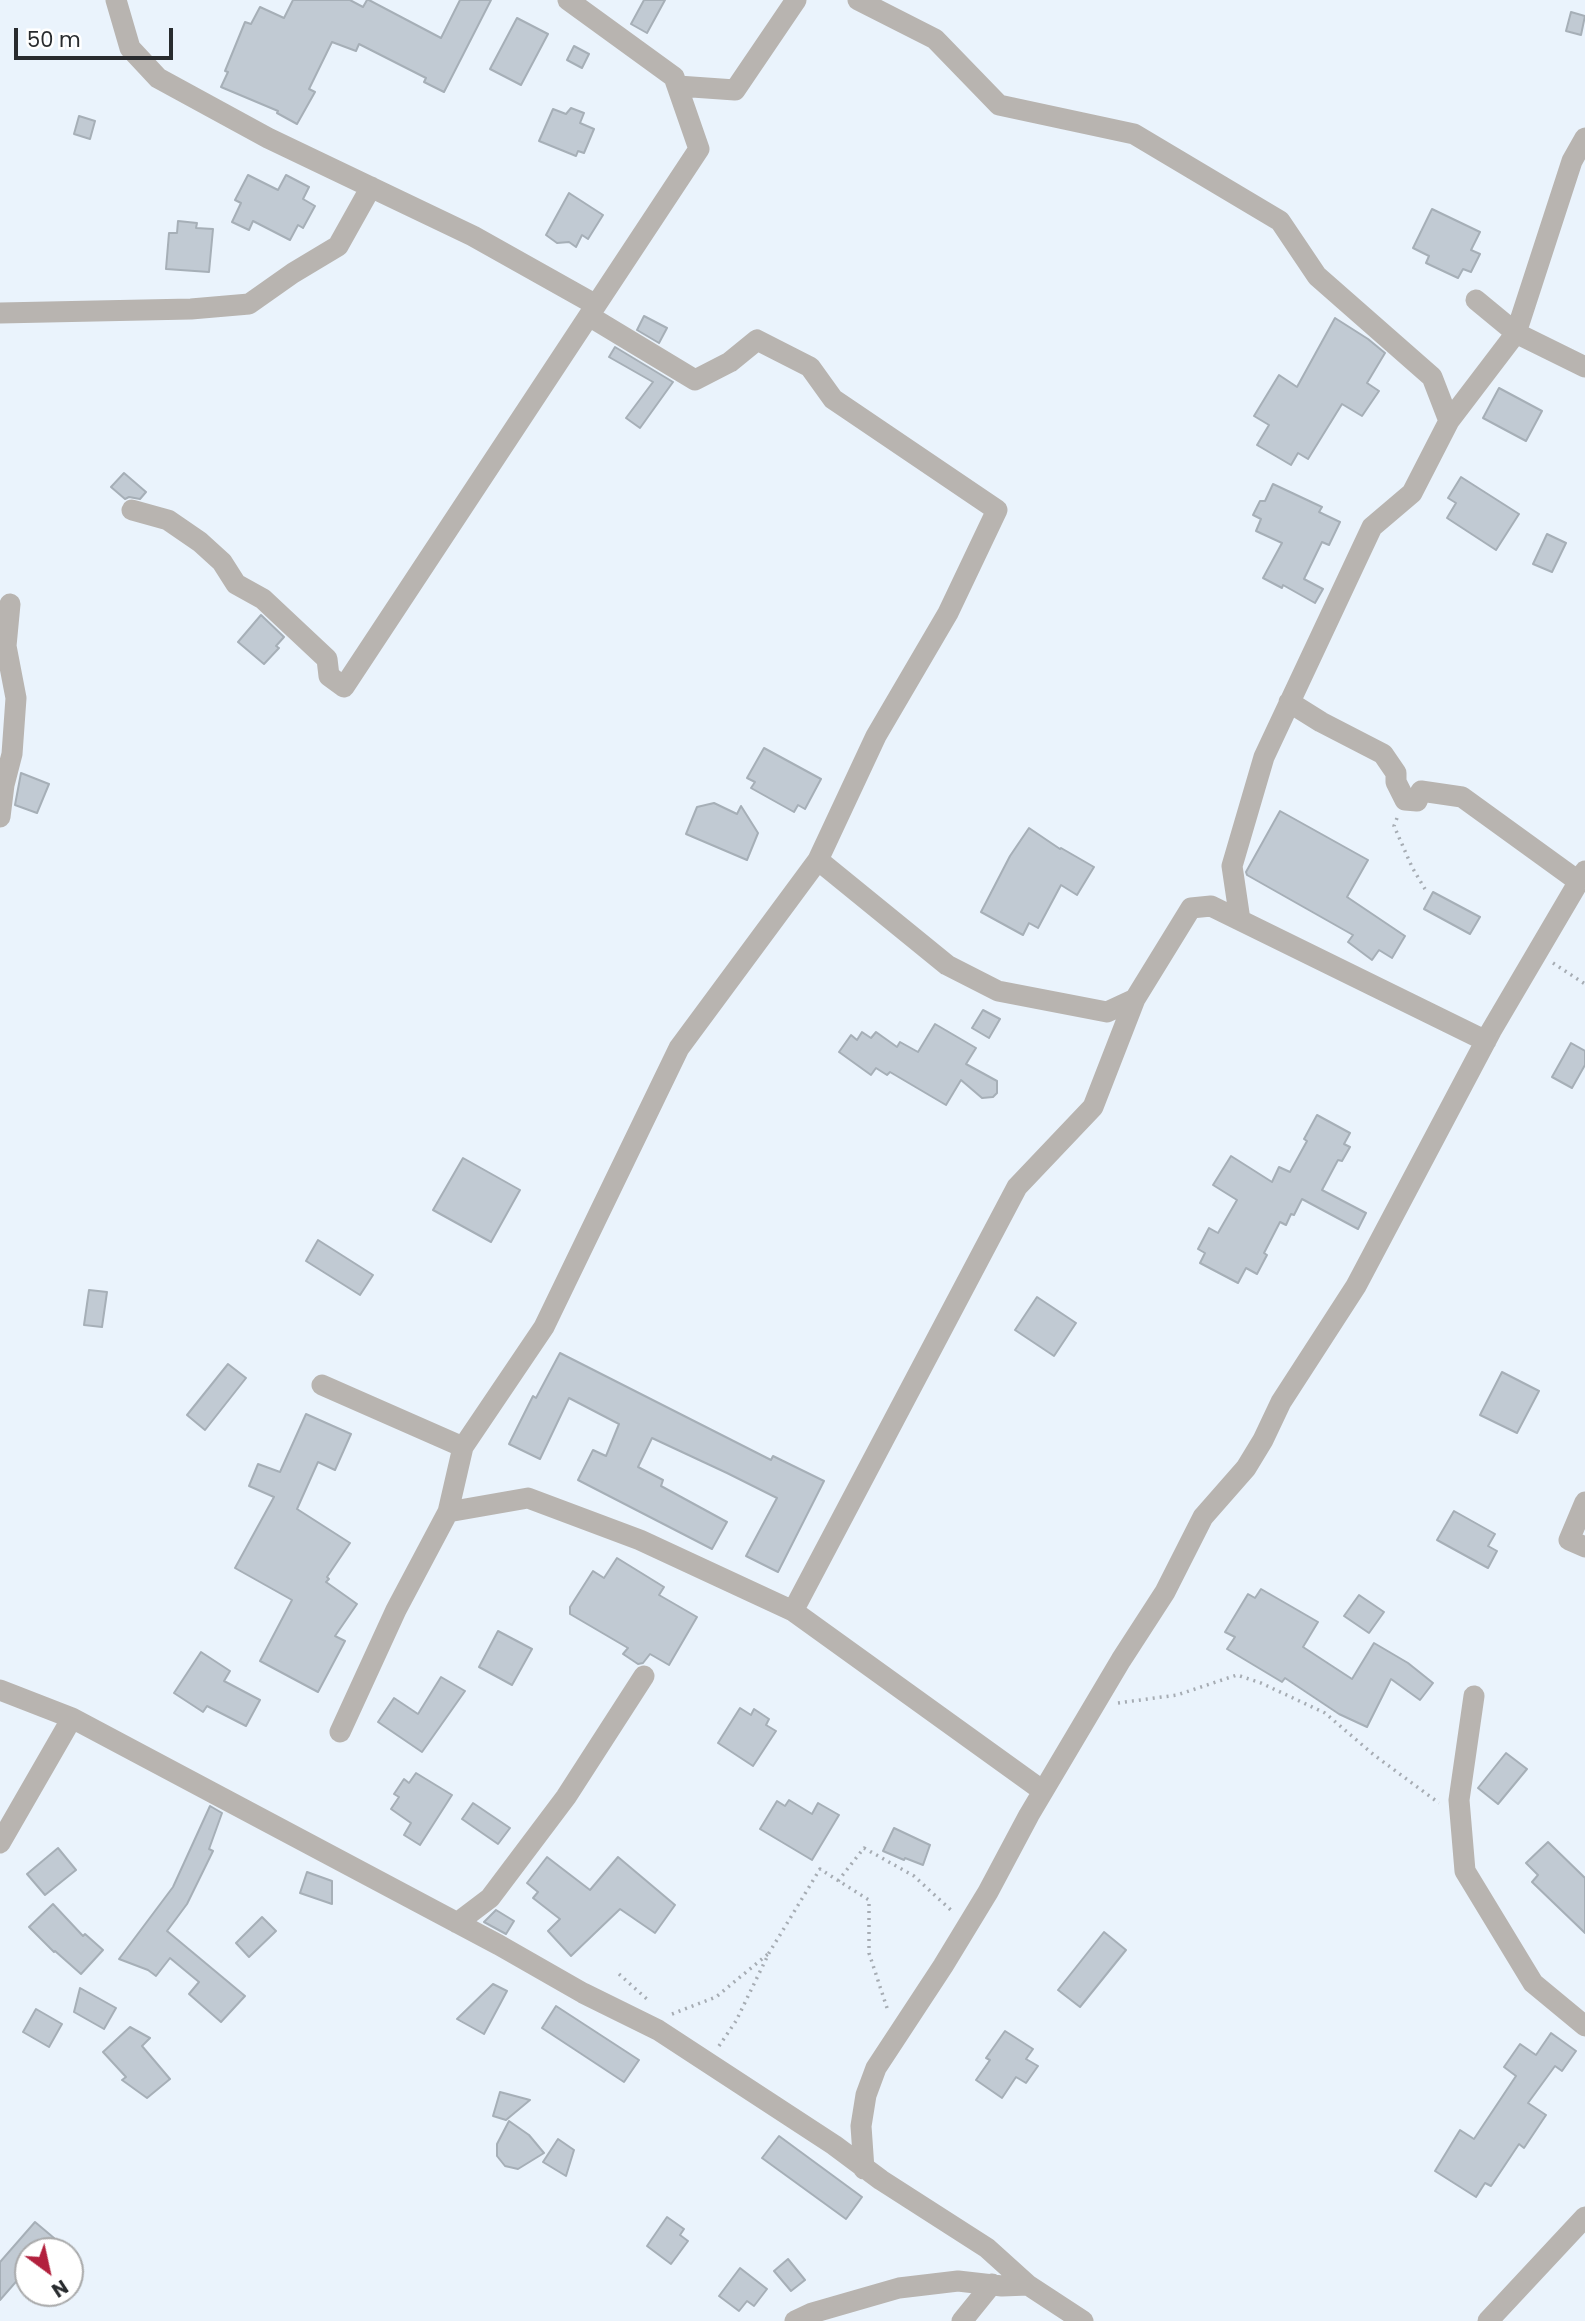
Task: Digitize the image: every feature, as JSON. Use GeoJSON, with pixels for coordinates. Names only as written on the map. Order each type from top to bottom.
{"type":"FeatureCollection","features":[{"type":"Feature","properties":{"kind":"street"},"geometry":{"type":"LineString","coordinates":[[116,0],[130,48],[158,78],[268,138],[473,236],[592,310],[695,380],[730,362],[757,340],[810,367],[833,399],[996,510],[948,613],[876,736],[818,860],[679,1048],[544,1326],[463,1447],[448,1512],[397,1610],[340,1732]]}},
{"type":"Feature","properties":{"kind":"street"},"geometry":{"type":"LineString","coordinates":[[132,510],[168,520],[200,542],[222,562],[236,584],[263,599],[327,659],[329,676],[344,687],[699,149],[674,77],[568,0]]}},
{"type":"Feature","properties":{"kind":"street"},"geometry":{"type":"LineString","coordinates":[[678,86],[735,90],[796,0]]}},
{"type":"Feature","properties":{"kind":"street"},"geometry":{"type":"LineString","coordinates":[[858,0],[935,39],[999,105],[1134,134],[1280,221],[1317,276],[1432,377],[1449,421]]}},
{"type":"Feature","properties":{"kind":"street"},"geometry":{"type":"LineString","coordinates":[[1240,920],[1231,866],[1264,757],[1372,527],[1412,493],[1449,421],[1516,333],[1572,161],[1585,138]]}},
{"type":"Feature","properties":{"kind":"street"},"geometry":{"type":"LineString","coordinates":[[0,313],[191,309],[249,304],[338,246],[372,187]]}},
{"type":"Feature","properties":{"kind":"street"},"geometry":{"type":"LineString","coordinates":[[1476,300],[1516,333],[1585,367]]}},
{"type":"Feature","properties":{"kind":"street"},"geometry":{"type":"LineString","coordinates":[[0,817],[12,754],[16,698],[6,646],[10,604]]}},
{"type":"Feature","properties":{"kind":"street"},"geometry":{"type":"LineString","coordinates":[[864,2169],[860,2126],[866,2095],[877,2068],[967,1926],[1043,1791],[1165,1592],[1203,1517],[1245,1468],[1263,1440],[1281,1402],[1356,1286],[1486,1041],[1581,876],[1462,797],[1421,792],[1417,801],[1405,800],[1396,782],[1396,773],[1384,754],[1321,722],[1289,702]]}},
{"type":"Feature","properties":{"kind":"street"},"geometry":{"type":"LineString","coordinates":[[818,860],[947,965],[998,991],[1107,1012],[1135,999]]}},
{"type":"Feature","properties":{"kind":"street"},"geometry":{"type":"LineString","coordinates":[[793,1611],[1017,1186],[1093,1107],[1135,999],[1191,908],[1211,906],[1486,1041]]}},
{"type":"Feature","properties":{"kind":"street"},"geometry":{"type":"LineString","coordinates":[[321,1385],[463,1447]]}},
{"type":"Feature","properties":{"kind":"street"},"geometry":{"type":"LineString","coordinates":[[448,1512],[528,1499],[640,1540],[793,1611],[1043,1791]]}},
{"type":"Feature","properties":{"kind":"street"},"geometry":{"type":"LineString","coordinates":[[1585,1502],[1569,1539],[1585,1547]]}},
{"type":"Feature","properties":{"kind":"street"},"geometry":{"type":"LineString","coordinates":[[457,1923],[490,1898],[566,1797],[644,1676]]}},
{"type":"Feature","properties":{"kind":"street"},"geometry":{"type":"LineString","coordinates":[[0,1690],[72,1718],[583,1993],[658,2030],[987,2248],[1028,2285],[1083,2321]]}},
{"type":"Feature","properties":{"kind":"street"},"geometry":{"type":"LineString","coordinates":[[1474,1696],[1459,1800],[1465,1871],[1532,1983],[1585,2026]]}},
{"type":"Feature","properties":{"kind":"street"},"geometry":{"type":"LineString","coordinates":[[0,1843],[72,1718]]}},
{"type":"Feature","properties":{"kind":"street"},"geometry":{"type":"LineString","coordinates":[[834,2145],[860,2126]]}},
{"type":"Feature","properties":{"kind":"street"},"geometry":{"type":"LineString","coordinates":[[1488,2321],[1585,2217]]}},
{"type":"Feature","properties":{"kind":"street"},"geometry":{"type":"LineString","coordinates":[[795,2321],[812,2313],[898,2288],[958,2281],[1028,2285]]}},
{"type":"Feature","properties":{"kind":"street"},"geometry":{"type":"LineString","coordinates":[[962,2321],[992,2284]]}},
{"type":"Feature","properties":{"kind":"path"},"geometry":{"type":"LineString","coordinates":[[1405,800],[1394,826],[1425,889]]}},
{"type":"Feature","properties":{"kind":"path"},"geometry":{"type":"LineString","coordinates":[[1537,952],[1585,984]]}},
{"type":"Feature","properties":{"kind":"path"},"geometry":{"type":"LineString","coordinates":[[1093,1707],[1177,1695],[1237,1675],[1261,1683],[1325,1713],[1374,1755],[1460,1818]]}},
{"type":"Feature","properties":{"kind":"path"},"geometry":{"type":"LineString","coordinates":[[838,1881],[864,1848],[915,1876],[967,1926]]}},
{"type":"Feature","properties":{"kind":"path"},"geometry":{"type":"LineString","coordinates":[[685,2048],[721,2046],[769,1953],[820,1869],[869,1900],[869,1953],[897,2036]]}},
{"type":"Feature","properties":{"kind":"path"},"geometry":{"type":"LineString","coordinates":[[666,2016],[716,1997],[769,1953]]}},
{"type":"Feature","properties":{"kind":"path"},"geometry":{"type":"LineString","coordinates":[[619,1974],[656,2008]]}},
{"type":"Feature","properties":{"kind":"building"},"geometry":{"type":"Polygon","coordinates":[[[293,0],[350,0],[363,7],[369,0],[441,38],[460,0],[491,0],[444,92],[424,82],[426,78],[359,44],[356,51],[332,42],[309,89],[315,92],[297,124],[277,113],[278,111],[221,87],[245,22],[251,24],[260,7],[284,18],[293,0]]]}},
{"type":"Feature","properties":{"kind":"building"},"geometry":{"type":"Polygon","coordinates":[[[644,0],[665,0],[647,33],[631,24],[644,0]]]}},
{"type":"Feature","properties":{"kind":"building"},"geometry":{"type":"Polygon","coordinates":[[[1571,12],[1585,16],[1581,35],[1566,31],[1571,12]]]}},
{"type":"Feature","properties":{"kind":"building"},"geometry":{"type":"Polygon","coordinates":[[[517,18],[548,34],[521,85],[490,69],[517,18]]]}},
{"type":"Feature","properties":{"kind":"building"},"geometry":{"type":"Polygon","coordinates":[[[574,46],[589,54],[582,68],[567,60],[574,46]]]}},
{"type":"Feature","properties":{"kind":"building"},"geometry":{"type":"Polygon","coordinates":[[[571,108],[584,113],[580,123],[594,129],[584,153],[578,151],[576,156],[539,141],[553,109],[566,114],[571,108]]]}},
{"type":"Feature","properties":{"kind":"building"},"geometry":{"type":"Polygon","coordinates":[[[79,116],[95,121],[90,139],[74,134],[79,116]]]}},
{"type":"Feature","properties":{"kind":"building"},"geometry":{"type":"Polygon","coordinates":[[[248,175],[278,190],[286,175],[309,187],[303,199],[315,206],[303,228],[298,225],[290,240],[253,221],[249,230],[232,222],[241,203],[235,200],[248,175]]]}},
{"type":"Feature","properties":{"kind":"building"},"geometry":{"type":"Polygon","coordinates":[[[569,193],[603,215],[588,239],[582,235],[576,247],[569,242],[557,243],[546,235],[569,193]]]}},
{"type":"Feature","properties":{"kind":"building"},"geometry":{"type":"Polygon","coordinates":[[[1432,209],[1480,232],[1471,250],[1480,254],[1471,272],[1463,269],[1458,278],[1426,263],[1429,256],[1413,248],[1432,209]]]}},
{"type":"Feature","properties":{"kind":"building"},"geometry":{"type":"Polygon","coordinates":[[[178,221],[197,223],[196,228],[213,229],[209,272],[166,269],[169,233],[177,233],[178,221]]]}},
{"type":"Feature","properties":{"kind":"building"},"geometry":{"type":"Polygon","coordinates":[[[644,316],[667,328],[659,343],[637,330],[644,316]]]}},
{"type":"Feature","properties":{"kind":"building"},"geometry":{"type":"Polygon","coordinates":[[[1335,318],[1385,353],[1367,383],[1379,391],[1362,416],[1342,404],[1308,459],[1298,453],[1291,465],[1257,445],[1269,425],[1254,416],[1279,375],[1297,387],[1335,318]]]}},
{"type":"Feature","properties":{"kind":"building"},"geometry":{"type":"Polygon","coordinates":[[[615,347],[673,382],[640,428],[626,418],[653,382],[609,357],[615,347]]]}},
{"type":"Feature","properties":{"kind":"building"},"geometry":{"type":"Polygon","coordinates":[[[1499,388],[1542,411],[1526,441],[1483,418],[1499,388]]]}},
{"type":"Feature","properties":{"kind":"building"},"geometry":{"type":"Polygon","coordinates":[[[124,473],[146,492],[140,499],[125,499],[111,487],[124,473]]]}},
{"type":"Feature","properties":{"kind":"building"},"geometry":{"type":"Polygon","coordinates":[[[1461,477],[1519,514],[1496,550],[1447,518],[1456,503],[1448,498],[1461,477]]]}},
{"type":"Feature","properties":{"kind":"building"},"geometry":{"type":"Polygon","coordinates":[[[1273,484],[1322,507],[1319,512],[1340,522],[1329,545],[1322,542],[1304,579],[1323,589],[1315,603],[1283,585],[1282,588],[1263,578],[1282,543],[1256,531],[1261,519],[1253,515],[1260,501],[1265,501],[1273,484]]]}},
{"type":"Feature","properties":{"kind":"building"},"geometry":{"type":"Polygon","coordinates":[[[1547,534],[1566,543],[1552,572],[1533,564],[1547,534]]]}},
{"type":"Feature","properties":{"kind":"building"},"geometry":{"type":"Polygon","coordinates":[[[261,615],[284,637],[276,646],[279,648],[264,664],[238,642],[261,615]]]}},
{"type":"Feature","properties":{"kind":"building"},"geometry":{"type":"Polygon","coordinates":[[[764,748],[821,779],[805,809],[798,805],[794,812],[751,788],[755,782],[747,778],[764,748]]]}},
{"type":"Feature","properties":{"kind":"building"},"geometry":{"type":"Polygon","coordinates":[[[21,773],[49,784],[37,813],[15,805],[21,773]]]}},
{"type":"Feature","properties":{"kind":"building"},"geometry":{"type":"Polygon","coordinates":[[[714,803],[737,814],[741,806],[758,833],[747,860],[686,834],[697,807],[714,803]]]}},
{"type":"Feature","properties":{"kind":"building"},"geometry":{"type":"Polygon","coordinates":[[[1280,811],[1368,860],[1347,897],[1405,936],[1392,958],[1379,950],[1372,960],[1348,942],[1353,935],[1247,875],[1246,872],[1280,811]]]}},
{"type":"Feature","properties":{"kind":"building"},"geometry":{"type":"Polygon","coordinates":[[[1029,828],[1094,867],[1077,895],[1061,885],[1038,928],[1029,923],[1023,935],[981,912],[1010,856],[1029,828]]]}},
{"type":"Feature","properties":{"kind":"building"},"geometry":{"type":"Polygon","coordinates":[[[1433,892],[1480,917],[1470,934],[1424,909],[1433,892]]]}},
{"type":"Feature","properties":{"kind":"building"},"geometry":{"type":"Polygon","coordinates":[[[983,1010],[1000,1019],[989,1038],[972,1028],[983,1010]]]}},
{"type":"Feature","properties":{"kind":"building"},"geometry":{"type":"Polygon","coordinates":[[[935,1024],[976,1048],[966,1064],[997,1081],[997,1093],[993,1097],[982,1098],[961,1080],[946,1105],[890,1072],[887,1075],[876,1068],[871,1075],[839,1052],[851,1035],[857,1040],[862,1032],[871,1038],[876,1032],[897,1047],[900,1042],[918,1052],[935,1024]]]}},
{"type":"Feature","properties":{"kind":"building"},"geometry":{"type":"Polygon","coordinates":[[[1571,1043],[1585,1051],[1585,1065],[1572,1088],[1552,1077],[1571,1043]]]}},
{"type":"Feature","properties":{"kind":"building"},"geometry":{"type":"Polygon","coordinates":[[[1317,1115],[1350,1133],[1344,1144],[1350,1147],[1342,1161],[1338,1160],[1322,1190],[1366,1213],[1358,1229],[1302,1199],[1286,1225],[1280,1222],[1257,1274],[1246,1268],[1238,1283],[1200,1263],[1205,1253],[1198,1249],[1209,1228],[1218,1233],[1237,1200],[1213,1185],[1231,1156],[1272,1182],[1279,1167],[1290,1172],[1317,1115]]]}},
{"type":"Feature","properties":{"kind":"building"},"geometry":{"type":"Polygon","coordinates":[[[463,1158],[520,1190],[491,1242],[433,1210],[463,1158]]]}},
{"type":"Feature","properties":{"kind":"building"},"geometry":{"type":"Polygon","coordinates":[[[318,1240],[373,1275],[360,1295],[306,1261],[318,1240]]]}},
{"type":"Feature","properties":{"kind":"building"},"geometry":{"type":"Polygon","coordinates":[[[89,1290],[107,1292],[102,1327],[84,1325],[89,1290]]]}},
{"type":"Feature","properties":{"kind":"building"},"geometry":{"type":"Polygon","coordinates":[[[1037,1297],[1076,1323],[1054,1356],[1015,1330],[1037,1297]]]}},
{"type":"Feature","properties":{"kind":"building"},"geometry":{"type":"Polygon","coordinates":[[[560,1353],[771,1460],[773,1456],[824,1481],[778,1572],[746,1556],[777,1498],[727,1473],[652,1438],[638,1467],[663,1480],[661,1486],[727,1522],[712,1549],[578,1480],[593,1450],[606,1456],[619,1424],[569,1398],[540,1459],[509,1444],[533,1396],[536,1398],[560,1353]]]}},
{"type":"Feature","properties":{"kind":"building"},"geometry":{"type":"Polygon","coordinates":[[[228,1364],[246,1378],[205,1430],[187,1415],[228,1364]]]}},
{"type":"Feature","properties":{"kind":"building"},"geometry":{"type":"Polygon","coordinates":[[[1502,1372],[1539,1391],[1517,1433],[1480,1415],[1502,1372]]]}},
{"type":"Feature","properties":{"kind":"building"},"geometry":{"type":"Polygon","coordinates":[[[306,1414],[351,1434],[335,1470],[318,1462],[297,1509],[350,1543],[326,1582],[357,1604],[335,1636],[345,1641],[318,1692],[260,1661],[292,1600],[235,1568],[274,1497],[249,1486],[258,1464],[280,1472],[306,1414]]]}},
{"type":"Feature","properties":{"kind":"building"},"geometry":{"type":"Polygon","coordinates":[[[1454,1511],[1495,1534],[1488,1546],[1497,1551],[1488,1568],[1437,1540],[1454,1511]]]}},
{"type":"Feature","properties":{"kind":"building"},"geometry":{"type":"Polygon","coordinates":[[[617,1558],[664,1587],[659,1595],[697,1617],[669,1665],[650,1654],[643,1663],[638,1664],[623,1654],[628,1648],[570,1614],[570,1607],[593,1571],[604,1578],[617,1558]]]}},
{"type":"Feature","properties":{"kind":"building"},"geometry":{"type":"Polygon","coordinates":[[[1261,1589],[1318,1622],[1303,1647],[1352,1679],[1374,1643],[1408,1663],[1433,1683],[1420,1700],[1391,1679],[1367,1727],[1339,1714],[1285,1678],[1282,1682],[1227,1649],[1235,1637],[1225,1632],[1248,1594],[1255,1598],[1261,1589]]]}},
{"type":"Feature","properties":{"kind":"building"},"geometry":{"type":"Polygon","coordinates":[[[1359,1595],[1384,1612],[1369,1633],[1344,1616],[1359,1595]]]}},
{"type":"Feature","properties":{"kind":"building"},"geometry":{"type":"Polygon","coordinates":[[[498,1631],[532,1649],[512,1685],[479,1667],[498,1631]]]}},
{"type":"Feature","properties":{"kind":"building"},"geometry":{"type":"Polygon","coordinates":[[[201,1652],[230,1671],[224,1681],[260,1700],[246,1726],[207,1706],[203,1712],[174,1693],[201,1652]]]}},
{"type":"Feature","properties":{"kind":"building"},"geometry":{"type":"Polygon","coordinates":[[[441,1677],[465,1691],[422,1752],[378,1722],[394,1698],[418,1714],[441,1677]]]}},
{"type":"Feature","properties":{"kind":"building"},"geometry":{"type":"Polygon","coordinates":[[[740,1708],[751,1715],[754,1709],[769,1719],[766,1725],[776,1731],[753,1766],[718,1743],[740,1708]]]}},
{"type":"Feature","properties":{"kind":"building"},"geometry":{"type":"Polygon","coordinates":[[[1506,1753],[1527,1769],[1498,1804],[1478,1788],[1506,1753]]]}},
{"type":"Feature","properties":{"kind":"building"},"geometry":{"type":"Polygon","coordinates":[[[416,1773],[452,1795],[420,1845],[404,1835],[411,1823],[391,1809],[399,1797],[394,1794],[404,1779],[409,1783],[416,1773]]]}},
{"type":"Feature","properties":{"kind":"building"},"geometry":{"type":"Polygon","coordinates":[[[789,1800],[812,1814],[818,1803],[839,1815],[812,1860],[760,1829],[777,1801],[785,1806],[789,1800]]]}},
{"type":"Feature","properties":{"kind":"building"},"geometry":{"type":"Polygon","coordinates":[[[473,1803],[510,1828],[498,1844],[462,1819],[473,1803]]]}},
{"type":"Feature","properties":{"kind":"building"},"geometry":{"type":"Polygon","coordinates":[[[210,1806],[222,1813],[209,1849],[213,1851],[187,1904],[167,1931],[245,1996],[221,2022],[189,1994],[199,1982],[170,1958],[156,1976],[148,1970],[119,1959],[173,1887],[210,1806]]]}},
{"type":"Feature","properties":{"kind":"building"},"geometry":{"type":"Polygon","coordinates":[[[894,1828],[930,1845],[923,1865],[883,1851],[894,1828]]]}},
{"type":"Feature","properties":{"kind":"building"},"geometry":{"type":"Polygon","coordinates":[[[1548,1842],[1585,1878],[1585,1933],[1532,1882],[1538,1875],[1526,1863],[1548,1842]]]}},
{"type":"Feature","properties":{"kind":"building"},"geometry":{"type":"Polygon","coordinates":[[[58,1848],[76,1870],[45,1895],[27,1874],[58,1848]]]}},
{"type":"Feature","properties":{"kind":"building"},"geometry":{"type":"Polygon","coordinates":[[[547,1857],[590,1890],[618,1857],[675,1905],[655,1933],[620,1909],[571,1956],[548,1931],[560,1919],[533,1898],[538,1892],[527,1883],[547,1857]]]}},
{"type":"Feature","properties":{"kind":"building"},"geometry":{"type":"Polygon","coordinates":[[[307,1872],[332,1881],[332,1904],[300,1893],[307,1872]]]}},
{"type":"Feature","properties":{"kind":"building"},"geometry":{"type":"Polygon","coordinates":[[[53,1904],[83,1936],[85,1934],[103,1950],[81,1974],[29,1927],[53,1904]]]}},
{"type":"Feature","properties":{"kind":"building"},"geometry":{"type":"Polygon","coordinates":[[[496,1910],[514,1921],[506,1934],[484,1922],[496,1910]]]}},
{"type":"Feature","properties":{"kind":"building"},"geometry":{"type":"Polygon","coordinates":[[[262,1917],[276,1931],[249,1957],[236,1943],[262,1917]]]}},
{"type":"Feature","properties":{"kind":"building"},"geometry":{"type":"Polygon","coordinates":[[[1104,1932],[1126,1950],[1080,2007],[1058,1990],[1104,1932]]]}},
{"type":"Feature","properties":{"kind":"building"},"geometry":{"type":"Polygon","coordinates":[[[493,1984],[507,1991],[484,2034],[457,2019],[493,1984]]]}},
{"type":"Feature","properties":{"kind":"building"},"geometry":{"type":"Polygon","coordinates":[[[80,1988],[116,2008],[104,2029],[74,2012],[80,1988]]]}},
{"type":"Feature","properties":{"kind":"building"},"geometry":{"type":"Polygon","coordinates":[[[556,2006],[639,2060],[624,2082],[542,2028],[556,2006]]]}},
{"type":"Feature","properties":{"kind":"building"},"geometry":{"type":"Polygon","coordinates":[[[36,2009],[62,2024],[49,2047],[23,2032],[36,2009]]]}},
{"type":"Feature","properties":{"kind":"building"},"geometry":{"type":"Polygon","coordinates":[[[130,2027],[150,2038],[142,2046],[170,2079],[147,2098],[122,2080],[126,2077],[103,2052],[130,2027]]]}},
{"type":"Feature","properties":{"kind":"building"},"geometry":{"type":"Polygon","coordinates":[[[1005,2031],[1033,2049],[1026,2059],[1038,2066],[1026,2083],[1016,2077],[1002,2098],[976,2080],[990,2060],[986,2058],[1005,2031]]]}},
{"type":"Feature","properties":{"kind":"building"},"geometry":{"type":"Polygon","coordinates":[[[1551,2033],[1576,2051],[1562,2071],[1555,2066],[1528,2103],[1546,2115],[1524,2148],[1519,2144],[1491,2186],[1485,2183],[1476,2197],[1435,2171],[1460,2130],[1474,2139],[1516,2076],[1504,2067],[1520,2044],[1536,2055],[1551,2033]]]}},
{"type":"Feature","properties":{"kind":"building"},"geometry":{"type":"Polygon","coordinates":[[[500,2092],[530,2100],[506,2120],[493,2116],[500,2092]]]}},
{"type":"Feature","properties":{"kind":"building"},"geometry":{"type":"Polygon","coordinates":[[[509,2121],[529,2135],[544,2153],[518,2169],[505,2166],[497,2156],[497,2144],[509,2121]]]}},
{"type":"Feature","properties":{"kind":"building"},"geometry":{"type":"Polygon","coordinates":[[[779,2136],[862,2197],[846,2219],[762,2158],[779,2136]]]}},
{"type":"Feature","properties":{"kind":"building"},"geometry":{"type":"Polygon","coordinates":[[[558,2139],[574,2150],[566,2176],[543,2162],[558,2139]]]}},
{"type":"Feature","properties":{"kind":"building"},"geometry":{"type":"Polygon","coordinates":[[[667,2217],[684,2229],[680,2235],[688,2241],[671,2264],[647,2246],[667,2217]]]}},
{"type":"Feature","properties":{"kind":"building"},"geometry":{"type":"Polygon","coordinates":[[[35,2222],[53,2237],[22,2237],[35,2222]]]}},
{"type":"Feature","properties":{"kind":"building"},"geometry":{"type":"Polygon","coordinates":[[[14,2246],[14,2284],[0,2300],[0,2262],[14,2246]]]}},
{"type":"Feature","properties":{"kind":"building"},"geometry":{"type":"Polygon","coordinates":[[[788,2259],[805,2280],[791,2291],[774,2271],[788,2259]]]}},
{"type":"Feature","properties":{"kind":"building"},"geometry":{"type":"Polygon","coordinates":[[[740,2268],[767,2289],[754,2306],[747,2301],[739,2311],[719,2296],[740,2268]]]}}]}
